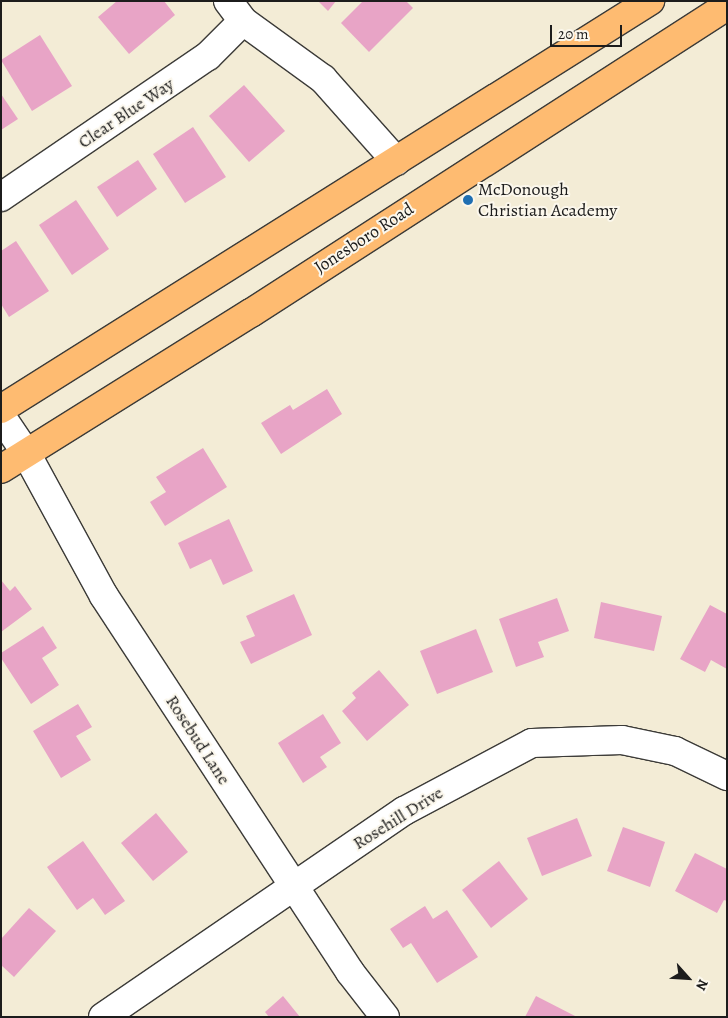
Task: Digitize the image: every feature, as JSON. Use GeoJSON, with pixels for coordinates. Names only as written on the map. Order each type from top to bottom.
{"type":"FeatureCollection","features":[{"type":"Feature","properties":{"kind":"main road"},"geometry":{"type":"LineString","coordinates":[[1,409],[650,1]]}},
{"type":"Feature","properties":{"kind":"main road","name":"Jonesboro Road"},"geometry":{"type":"LineString","coordinates":[[1,469],[251,313],[727,6]]}},
{"type":"Feature","properties":{"kind":"street"},"geometry":{"type":"LineString","coordinates":[[235,11],[323,79],[396,161]]}},
{"type":"Feature","properties":{"kind":"street","name":"Clear Blue Way"},"geometry":{"type":"LineString","coordinates":[[1,197],[192,68],[235,11]]}},
{"type":"Feature","properties":{"kind":"street","name":"Rosebud Lane"},"geometry":{"type":"LineString","coordinates":[[1,416],[26,453],[104,596],[350,972],[385,1017]]}},
{"type":"Feature","properties":{"kind":"street","name":"Rosehill Drive"},"geometry":{"type":"LineString","coordinates":[[103,1017],[404,811],[532,743],[622,740],[676,751],[727,776]]}},
{"type":"Feature","properties":{"kind":"building"},"geometry":{"type":"Polygon","coordinates":[[[117,1],[164,1],[175,15],[129,54],[98,17],[117,1]]]}},
{"type":"Feature","properties":{"kind":"building"},"geometry":{"type":"Polygon","coordinates":[[[318,1],[336,1],[328,11],[318,1]]]}},
{"type":"Feature","properties":{"kind":"building"},"geometry":{"type":"Polygon","coordinates":[[[363,1],[406,1],[413,8],[369,52],[341,23],[363,1]]]}},
{"type":"Feature","properties":{"kind":"building"},"geometry":{"type":"Polygon","coordinates":[[[40,35],[72,86],[32,111],[1,60],[40,35]]]}},
{"type":"Feature","properties":{"kind":"building"},"geometry":{"type":"Polygon","coordinates":[[[244,85],[285,131],[249,162],[209,116],[244,85]]]}},
{"type":"Feature","properties":{"kind":"building"},"geometry":{"type":"Polygon","coordinates":[[[1,94],[18,119],[1,130],[1,94]]]}},
{"type":"Feature","properties":{"kind":"building"},"geometry":{"type":"Polygon","coordinates":[[[193,127],[226,177],[185,203],[153,154],[193,127]]]}},
{"type":"Feature","properties":{"kind":"building"},"geometry":{"type":"Polygon","coordinates":[[[138,160],[157,189],[117,217],[97,187],[138,160]]]}},
{"type":"Feature","properties":{"kind":"building"},"geometry":{"type":"Polygon","coordinates":[[[76,200],[109,249],[72,275],[39,225],[76,200]]]}},
{"type":"Feature","properties":{"kind":"building"},"geometry":{"type":"Polygon","coordinates":[[[16,241],[49,291],[9,317],[1,304],[1,251],[16,241]]]}},
{"type":"Feature","properties":{"kind":"building"},"geometry":{"type":"Polygon","coordinates":[[[327,389],[342,414],[281,454],[261,423],[290,405],[293,410],[327,389]]]}},
{"type":"Feature","properties":{"kind":"building"},"geometry":{"type":"Polygon","coordinates":[[[203,448],[227,487],[165,526],[150,502],[166,492],[156,477],[203,448]]]}},
{"type":"Feature","properties":{"kind":"building"},"geometry":{"type":"Polygon","coordinates":[[[229,519],[253,571],[223,585],[211,559],[190,569],[178,543],[229,519]]]}},
{"type":"Feature","properties":{"kind":"building"},"geometry":{"type":"Polygon","coordinates":[[[1,580],[10,591],[15,586],[32,609],[1,632],[1,580]]]}},
{"type":"Feature","properties":{"kind":"building"},"geometry":{"type":"Polygon","coordinates":[[[294,594],[312,635],[251,664],[240,642],[255,636],[246,616],[294,594]]]}},
{"type":"Feature","properties":{"kind":"building"},"geometry":{"type":"Polygon","coordinates":[[[557,598],[569,631],[538,642],[544,657],[516,667],[499,619],[557,598]]]}},
{"type":"Feature","properties":{"kind":"building"},"geometry":{"type":"Polygon","coordinates":[[[601,602],[662,616],[654,651],[594,638],[601,602]]]}},
{"type":"Feature","properties":{"kind":"building"},"geometry":{"type":"Polygon","coordinates":[[[710,605],[727,614],[727,669],[711,660],[705,672],[680,659],[710,605]]]}},
{"type":"Feature","properties":{"kind":"building"},"geometry":{"type":"Polygon","coordinates":[[[43,626],[57,648],[42,658],[59,685],[31,704],[1,658],[1,653],[43,626]]]}},
{"type":"Feature","properties":{"kind":"building"},"geometry":{"type":"Polygon","coordinates":[[[476,629],[493,672],[437,694],[420,651],[476,629]]]}},
{"type":"Feature","properties":{"kind":"building"},"geometry":{"type":"Polygon","coordinates":[[[379,670],[409,705],[367,741],[342,711],[356,698],[352,693],[379,670]]]}},
{"type":"Feature","properties":{"kind":"building"},"geometry":{"type":"Polygon","coordinates":[[[78,704],[92,727],[76,736],[91,760],[61,778],[33,731],[78,704]]]}},
{"type":"Feature","properties":{"kind":"building"},"geometry":{"type":"Polygon","coordinates":[[[323,714],[341,743],[320,757],[327,767],[303,783],[278,743],[323,714]]]}},
{"type":"Feature","properties":{"kind":"building"},"geometry":{"type":"Polygon","coordinates":[[[156,813],[188,852],[153,881],[121,843],[156,813]]]}},
{"type":"Feature","properties":{"kind":"building"},"geometry":{"type":"Polygon","coordinates":[[[577,818],[592,856],[542,876],[527,838],[577,818]]]}},
{"type":"Feature","properties":{"kind":"building"},"geometry":{"type":"Polygon","coordinates":[[[623,827],[665,842],[650,887],[607,871],[623,827]]]}},
{"type":"Feature","properties":{"kind":"building"},"geometry":{"type":"Polygon","coordinates":[[[83,841],[125,901],[105,915],[93,898],[77,910],[47,867],[83,841]]]}},
{"type":"Feature","properties":{"kind":"building"},"geometry":{"type":"Polygon","coordinates":[[[695,853],[727,869],[727,901],[724,900],[717,913],[675,891],[695,853]]]}},
{"type":"Feature","properties":{"kind":"building"},"geometry":{"type":"Polygon","coordinates":[[[499,861],[528,899],[491,928],[462,890],[499,861]]]}},
{"type":"Feature","properties":{"kind":"building"},"geometry":{"type":"Polygon","coordinates":[[[425,906],[433,919],[447,910],[478,957],[437,983],[411,943],[403,948],[390,929],[425,906]]]}},
{"type":"Feature","properties":{"kind":"building"},"geometry":{"type":"Polygon","coordinates":[[[29,908],[56,931],[14,977],[1,965],[1,939],[29,908]]]}},
{"type":"Feature","properties":{"kind":"building"},"geometry":{"type":"Polygon","coordinates":[[[283,996],[300,1017],[269,1017],[265,1012],[283,996]]]}},
{"type":"Feature","properties":{"kind":"building"},"geometry":{"type":"Polygon","coordinates":[[[536,996],[577,1017],[525,1017],[536,996]]]}},
{"type":"Feature","properties":{"kind":"place","name":"McDonough Christian Academy"},"geometry":{"type":"Point","coordinates":[468,200]}}]}
